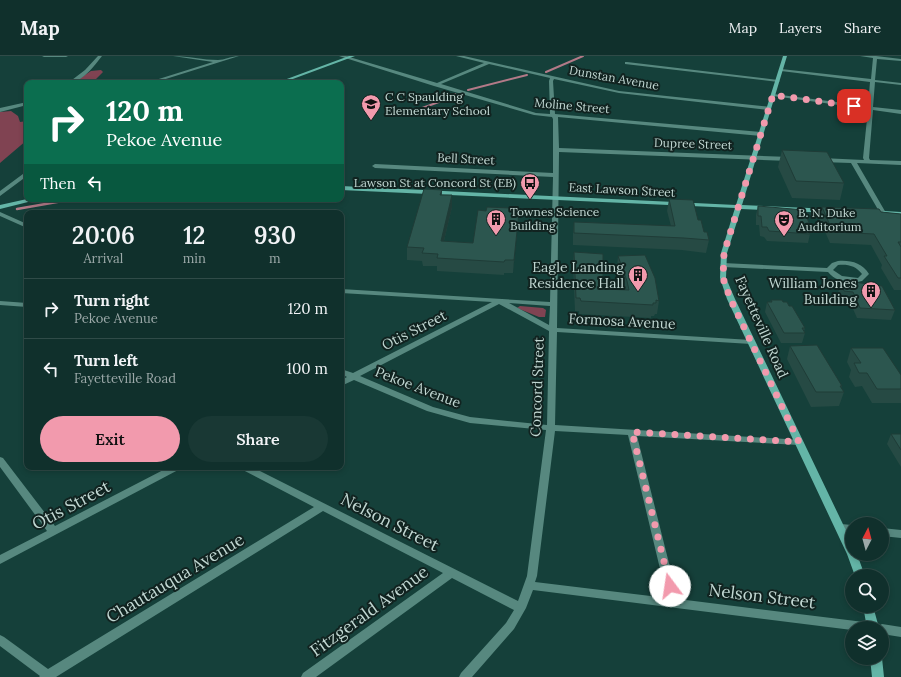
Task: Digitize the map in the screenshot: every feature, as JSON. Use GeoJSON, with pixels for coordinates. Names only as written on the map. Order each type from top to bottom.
{"type":"FeatureCollection","features":[{"type":"Feature","properties":{"kind":"main road","name":"Fayetteville Road"},"geometry":{"type":"LineString","coordinates":[[785,56],[737,206],[724,253],[723,278],[751,342],[845,537]]}},
{"type":"Feature","properties":{"kind":"main road"},"geometry":{"type":"LineString","coordinates":[[286,80],[350,57]]}},
{"type":"Feature","properties":{"kind":"main road","name":"East Lawson Street"},"geometry":{"type":"LineString","coordinates":[[344,188],[840,211]]}},
{"type":"Feature","properties":{"kind":"main road"},"geometry":{"type":"LineString","coordinates":[[0,207],[24,201]]}},
{"type":"Feature","properties":{"kind":"main road"},"geometry":{"type":"LineString","coordinates":[[876,212],[901,214]]}},
{"type":"Feature","properties":{"kind":"main road"},"geometry":{"type":"LineString","coordinates":[[877,665],[878,677]]}},
{"type":"Feature","properties":{"kind":"street"},"geometry":{"type":"LineString","coordinates":[[44,56],[66,56]]}},
{"type":"Feature","properties":{"kind":"street"},"geometry":{"type":"LineString","coordinates":[[74,80],[93,66],[100,56]]}},
{"type":"Feature","properties":{"kind":"street"},"geometry":{"type":"LineString","coordinates":[[175,56],[221,61]]}},
{"type":"Feature","properties":{"kind":"street"},"geometry":{"type":"LineString","coordinates":[[158,80],[237,56]]}},
{"type":"Feature","properties":{"kind":"street","name":"Moline Street"},"geometry":{"type":"LineString","coordinates":[[341,56],[350,57],[530,113],[760,134]]}},
{"type":"Feature","properties":{"kind":"street","name":"Dunstan Avenue"},"geometry":{"type":"LineString","coordinates":[[458,56],[629,93],[769,108]]}},
{"type":"Feature","properties":{"kind":"street"},"geometry":{"type":"LineString","coordinates":[[862,56],[901,60]]}},
{"type":"Feature","properties":{"kind":"street"},"geometry":{"type":"LineString","coordinates":[[868,162],[867,143],[872,108],[875,58]]}},
{"type":"Feature","properties":{"kind":"street"},"geometry":{"type":"LineString","coordinates":[[436,84],[488,63]]}},
{"type":"Feature","properties":{"kind":"street"},"geometry":{"type":"LineString","coordinates":[[627,63],[778,81]]}},
{"type":"Feature","properties":{"kind":"street"},"geometry":{"type":"LineString","coordinates":[[781,70],[901,84]]}},
{"type":"Feature","properties":{"kind":"street","name":"Concord Street"},"geometry":{"type":"LineString","coordinates":[[465,677],[510,626],[521,608],[532,576],[551,428],[556,198],[556,150],[554,116],[552,112],[551,81],[553,77]]}},
{"type":"Feature","properties":{"kind":"street"},"geometry":{"type":"LineString","coordinates":[[773,95],[901,112]]}},
{"type":"Feature","properties":{"kind":"street"},"geometry":{"type":"LineString","coordinates":[[0,110],[24,104]]}},
{"type":"Feature","properties":{"kind":"street","name":"Dupree Street"},"geometry":{"type":"LineString","coordinates":[[556,150],[798,159]]}},
{"type":"Feature","properties":{"kind":"street"},"geometry":{"type":"LineString","coordinates":[[814,160],[901,163]]}},
{"type":"Feature","properties":{"kind":"street"},"geometry":{"type":"LineString","coordinates":[[853,161],[883,213]]}},
{"type":"Feature","properties":{"kind":"street","name":"Bell Street"},"geometry":{"type":"LineString","coordinates":[[375,166],[556,175]]}},
{"type":"Feature","properties":{"kind":"street"},"geometry":{"type":"LineString","coordinates":[[0,194],[24,175]]}},
{"type":"Feature","properties":{"kind":"street"},"geometry":{"type":"LineString","coordinates":[[0,214],[24,225]]}},
{"type":"Feature","properties":{"kind":"street"},"geometry":{"type":"LineString","coordinates":[[723,265],[830,270],[840,278],[850,280],[860,280],[866,274],[858,266],[843,263],[834,264],[830,270]]}},
{"type":"Feature","properties":{"kind":"street","name":"Formosa Avenue"},"geometry":{"type":"LineString","coordinates":[[344,291],[553,304]]}},
{"type":"Feature","properties":{"kind":"street","name":"Formosa Avenue"},"geometry":{"type":"LineString","coordinates":[[499,301],[553,330],[751,342]]}},
{"type":"Feature","properties":{"kind":"street","name":"Otis Street"},"geometry":{"type":"LineString","coordinates":[[344,382],[499,301]]}},
{"type":"Feature","properties":{"kind":"street"},"geometry":{"type":"LineString","coordinates":[[0,303],[24,305]]}},
{"type":"Feature","properties":{"kind":"street","name":"Pekoe Avenue"},"geometry":{"type":"LineString","coordinates":[[344,372],[449,415],[476,420],[551,428],[799,442]]}},
{"type":"Feature","properties":{"kind":"street"},"geometry":{"type":"LineString","coordinates":[[632,432],[673,602]]}},
{"type":"Feature","properties":{"kind":"street"},"geometry":{"type":"LineString","coordinates":[[0,460],[54,532]]}},
{"type":"Feature","properties":{"kind":"street","name":"Otis Street"},"geometry":{"type":"LineString","coordinates":[[0,560],[171,470]]}},
{"type":"Feature","properties":{"kind":"street","name":"Nelson Street"},"geometry":{"type":"LineString","coordinates":[[250,470],[521,608]]}},
{"type":"Feature","properties":{"kind":"street","name":"Chautauqua Avenue"},"geometry":{"type":"LineString","coordinates":[[48,676],[322,507]]}},
{"type":"Feature","properties":{"kind":"street"},"geometry":{"type":"LineString","coordinates":[[841,528],[845,528]]}},
{"type":"Feature","properties":{"kind":"street"},"geometry":{"type":"LineString","coordinates":[[889,533],[901,534]]}},
{"type":"Feature","properties":{"kind":"street","name":"Fitzgerald Avenue"},"geometry":{"type":"LineString","coordinates":[[307,677],[451,573]]}},
{"type":"Feature","properties":{"kind":"street","name":"Nelson Street"},"geometry":{"type":"LineString","coordinates":[[529,585],[845,624]]}},
{"type":"Feature","properties":{"kind":"street"},"geometry":{"type":"LineString","coordinates":[[889,630],[901,632]]}},
{"type":"Feature","properties":{"kind":"street"},"geometry":{"type":"LineString","coordinates":[[0,640],[48,676]]}},
{"type":"Feature","properties":{"kind":"shaded area"},"geometry":{"type":"Polygon","coordinates":[[[101,70],[103,72],[95,80],[78,80],[91,71],[101,70]]]}},
{"type":"Feature","properties":{"kind":"shaded area"},"geometry":{"type":"Polygon","coordinates":[[[11,111],[18,116],[20,122],[24,121],[24,143],[0,163],[0,112],[11,111]]]}},
{"type":"Feature","properties":{"kind":"shaded area"},"geometry":{"type":"Polygon","coordinates":[[[520,306],[543,308],[546,310],[545,317],[539,317],[517,308],[520,306]]]}},
{"type":"Feature","properties":{"kind":"building"},"geometry":{"type":"Polygon","coordinates":[[[782,150],[827,152],[844,183],[796,181],[782,150]]]}},
{"type":"Feature","properties":{"kind":"building","name":"Townes Science Building"},"geometry":{"type":"Polygon","coordinates":[[[424,189],[442,190],[440,195],[452,195],[441,241],[473,243],[478,210],[486,211],[487,207],[510,208],[509,212],[519,212],[514,260],[505,260],[504,262],[437,258],[438,254],[422,253],[424,248],[407,247],[424,189]]]}},
{"type":"Feature","properties":{"kind":"building"},"geometry":{"type":"Polygon","coordinates":[[[669,199],[693,200],[698,220],[701,220],[704,232],[707,232],[709,240],[574,233],[574,222],[675,226],[669,199]]]}},
{"type":"Feature","properties":{"kind":"building"},"geometry":{"type":"Polygon","coordinates":[[[758,206],[804,210],[809,223],[806,223],[810,234],[769,231],[767,227],[762,227],[761,216],[758,216],[758,206]]]}},
{"type":"Feature","properties":{"kind":"building"},"geometry":{"type":"Polygon","coordinates":[[[822,207],[879,209],[881,212],[901,214],[901,242],[898,242],[901,247],[901,278],[898,278],[884,256],[887,256],[874,234],[833,232],[822,207]]]}},
{"type":"Feature","properties":{"kind":"building"},"geometry":{"type":"Polygon","coordinates":[[[574,252],[603,254],[603,289],[629,290],[618,256],[645,255],[655,278],[659,301],[656,300],[656,303],[653,303],[653,305],[581,301],[580,298],[576,298],[574,252]]]}},
{"type":"Feature","properties":{"kind":"building"},"geometry":{"type":"Polygon","coordinates":[[[854,282],[882,286],[895,310],[860,308],[853,292],[844,291],[841,283],[855,284],[854,282]]]}},
{"type":"Feature","properties":{"kind":"building"},"geometry":{"type":"Polygon","coordinates":[[[771,300],[782,300],[783,302],[787,302],[789,306],[792,306],[805,328],[802,328],[805,333],[784,333],[767,302],[772,302],[771,300]]]}},
{"type":"Feature","properties":{"kind":"building"},"geometry":{"type":"Polygon","coordinates":[[[817,345],[842,386],[840,386],[844,392],[816,392],[790,346],[817,345]]]}},
{"type":"Feature","properties":{"kind":"building"},"geometry":{"type":"Polygon","coordinates":[[[851,348],[883,348],[901,375],[901,389],[877,389],[867,373],[859,373],[854,363],[861,363],[851,348]]]}},
{"type":"Feature","properties":{"kind":"building"},"geometry":{"type":"Polygon","coordinates":[[[891,434],[901,434],[901,450],[891,434]]]}},
{"type":"Feature","properties":{"kind":"waterway"},"geometry":{"type":"LineString","coordinates":[[546,72],[583,56]]}},
{"type":"Feature","properties":{"kind":"waterway"},"geometry":{"type":"LineString","coordinates":[[468,90],[527,75]]}},
{"type":"Feature","properties":{"kind":"waterway"},"geometry":{"type":"LineString","coordinates":[[403,115],[447,99],[455,94]]}},
{"type":"Feature","properties":{"kind":"waterway"},"geometry":{"type":"LineString","coordinates":[[17,209],[57,202]]}},
{"type":"Feature","properties":{"kind":"place","name":"C C Spaulding Elementary School"},"geometry":{"type":"Point","coordinates":[371,121]}},
{"type":"Feature","properties":{"kind":"place","name":"Lawson St at Concord St (EB)"},"geometry":{"type":"Point","coordinates":[530,200]}},
{"type":"Feature","properties":{"kind":"place","name":"Townes Science Building"},"geometry":{"type":"Point","coordinates":[496,236]}},
{"type":"Feature","properties":{"kind":"place","name":"B. N. Duke Auditorium"},"geometry":{"type":"Point","coordinates":[784,237]}},
{"type":"Feature","properties":{"kind":"place","name":"Eagle Landing Residence Hall"},"geometry":{"type":"Point","coordinates":[638,292]}},
{"type":"Feature","properties":{"kind":"place","name":"William Jones Building"},"geometry":{"type":"Point","coordinates":[871,308]}},
{"type":"Feature","properties":{"kind":"route"},"geometry":{"type":"LineString","coordinates":[[670,586],[632,432],[799,442],[730,298],[723,278],[723,259],[736,209],[773,95],[854,106]]}}]}
